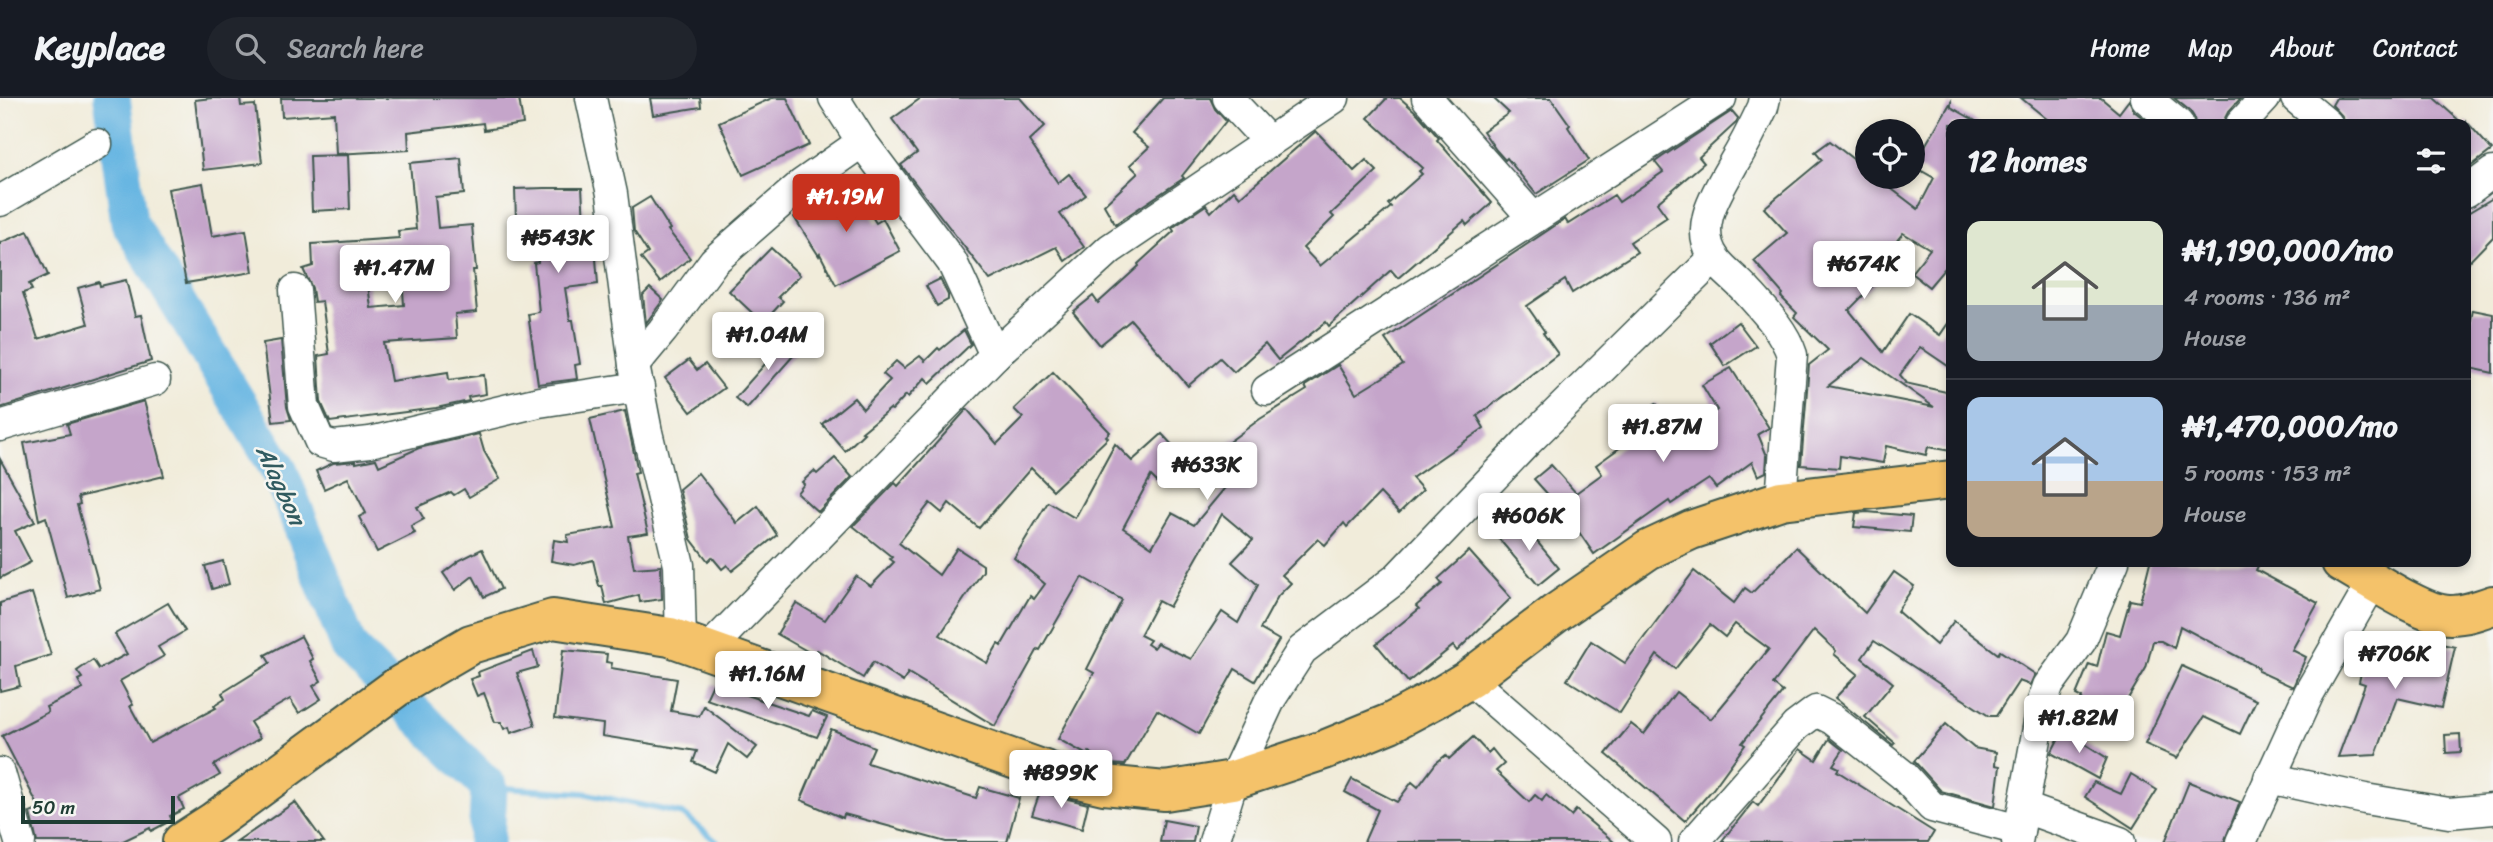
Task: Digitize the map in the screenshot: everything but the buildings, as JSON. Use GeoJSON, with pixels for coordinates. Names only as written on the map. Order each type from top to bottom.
{"type":"FeatureCollection","features":[{"type":"Feature","properties":{"kind":"main road"},"geometry":{"type":"LineString","coordinates":[[182,842],[397,687],[471,644],[553,619],[644,632],[694,645],[1053,772],[1104,785],[1165,791],[1233,780],[1324,750],[1390,723],[1469,679],[1556,613],[1648,550],[1691,530],[1781,500],[1946,481]]}},
{"type":"Feature","properties":{"kind":"main road"},"geometry":{"type":"LineString","coordinates":[[2350,567],[2424,608],[2448,615],[2468,614],[2493,605]]}},
{"type":"Feature","properties":{"kind":"street"},"geometry":{"type":"LineString","coordinates":[[591,98],[612,194],[647,432],[694,645]]}},
{"type":"Feature","properties":{"kind":"street"},"geometry":{"type":"LineString","coordinates":[[834,98],[862,142],[952,262],[995,355]]}},
{"type":"Feature","properties":{"kind":"street"},"geometry":{"type":"LineString","coordinates":[[1228,98],[1269,142]]}},
{"type":"Feature","properties":{"kind":"street"},"geometry":{"type":"LineString","coordinates":[[694,645],[995,355],[1110,249],[1334,98]]}},
{"type":"Feature","properties":{"kind":"street"},"geometry":{"type":"LineString","coordinates":[[1427,98],[1533,218]]}},
{"type":"Feature","properties":{"kind":"street"},"geometry":{"type":"LineString","coordinates":[[1267,390],[1721,98]]}},
{"type":"Feature","properties":{"kind":"street"},"geometry":{"type":"LineString","coordinates":[[1765,98],[1763,107],[1713,199],[1707,219],[1707,241],[1714,258],[1758,303],[1787,341],[1792,355],[1781,500]]}},
{"type":"Feature","properties":{"kind":"street"},"geometry":{"type":"LineString","coordinates":[[2146,98],[2172,119]]}},
{"type":"Feature","properties":{"kind":"street"},"geometry":{"type":"LineString","coordinates":[[2246,119],[2265,98]]}},
{"type":"Feature","properties":{"kind":"street"},"geometry":{"type":"LineString","coordinates":[[2296,98],[2321,119]]}},
{"type":"Feature","properties":{"kind":"street"},"geometry":{"type":"LineString","coordinates":[[295,290],[304,406],[320,442],[334,446],[370,442],[637,376],[663,330],[714,261],[802,184],[862,142]]}},
{"type":"Feature","properties":{"kind":"street"},"geometry":{"type":"LineString","coordinates":[[0,201],[97,144]]}},
{"type":"Feature","properties":{"kind":"street"},"geometry":{"type":"LineString","coordinates":[[2471,188],[2493,172]]}},
{"type":"Feature","properties":{"kind":"street"},"geometry":{"type":"LineString","coordinates":[[1214,842],[1233,780],[1271,698],[1302,650],[1396,579],[1527,442],[1714,258]]}},
{"type":"Feature","properties":{"kind":"street"},"geometry":{"type":"LineString","coordinates":[[0,426],[155,380]]}},
{"type":"Feature","properties":{"kind":"street"},"geometry":{"type":"LineString","coordinates":[[2020,827],[2043,701],[2048,687],[2081,641],[2112,567]]}},
{"type":"Feature","properties":{"kind":"street"},"geometry":{"type":"LineString","coordinates":[[2241,842],[2309,693],[2374,580]]}},
{"type":"Feature","properties":{"kind":"street"},"geometry":{"type":"LineString","coordinates":[[1469,679],[1656,842]]}},
{"type":"Feature","properties":{"kind":"street"},"geometry":{"type":"LineString","coordinates":[[1694,842],[1796,726],[1816,711],[1832,719],[1903,775],[1932,807],[2020,827],[2120,842]]}},
{"type":"Feature","properties":{"kind":"street"},"geometry":{"type":"LineString","coordinates":[[0,773],[20,842]]}},
{"type":"Feature","properties":{"kind":"street"},"geometry":{"type":"LineString","coordinates":[[2269,778],[2365,799],[2449,813],[2493,809]]}},
{"type":"Feature","properties":{"kind":"waterway","name":"Alagbon"},"geometry":{"type":"LineString","coordinates":[[112,98],[129,222],[280,472],[349,647],[489,787],[486,842]]}},
{"type":"Feature","properties":{"kind":"waterway"},"geometry":{"type":"LineString","coordinates":[[489,787],[583,793],[683,814],[717,842]]}}]}
